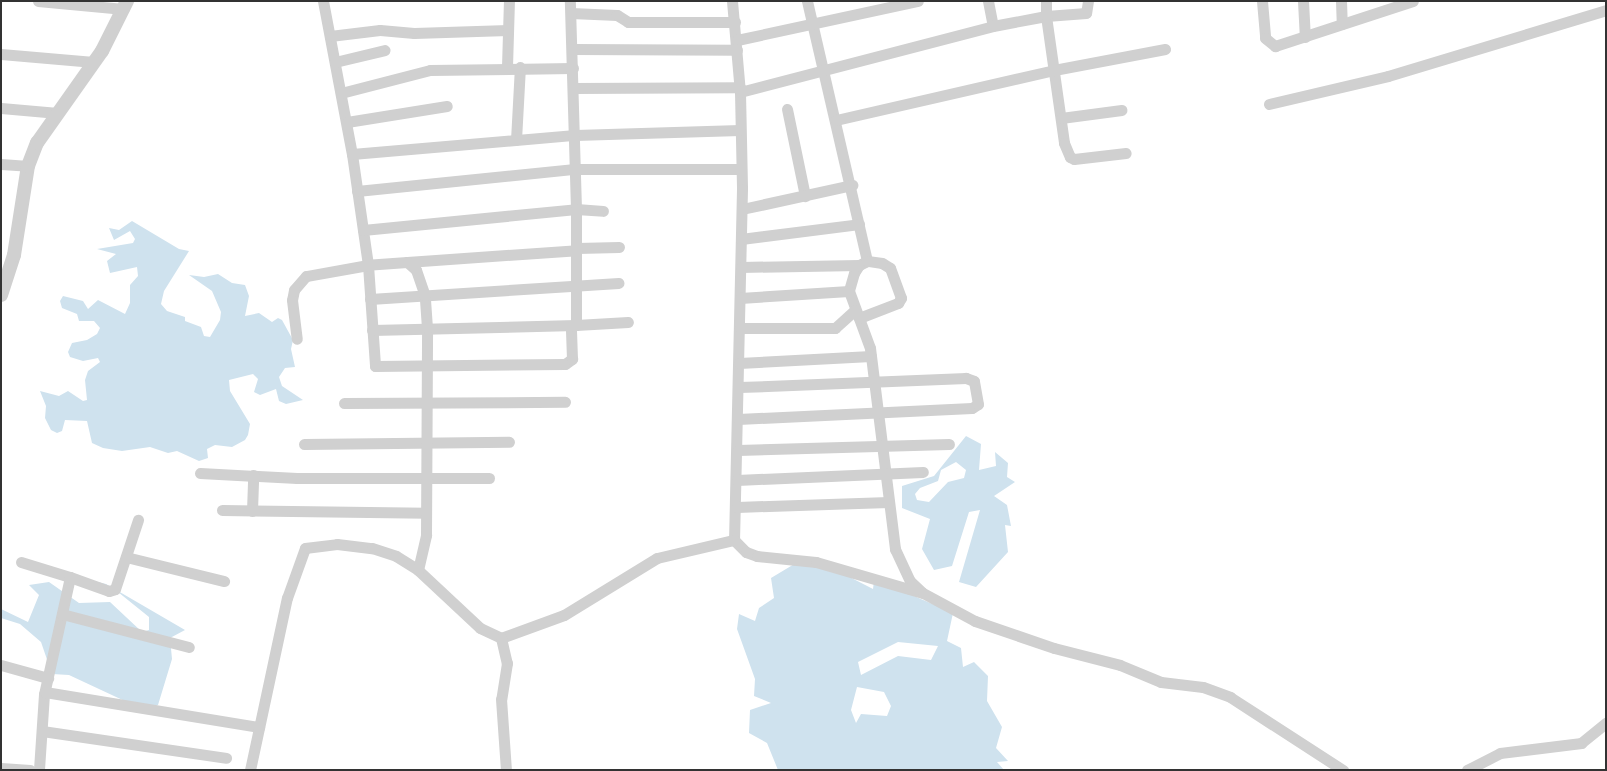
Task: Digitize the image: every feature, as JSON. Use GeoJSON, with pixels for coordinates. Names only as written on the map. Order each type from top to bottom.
{"type":"FeatureCollection","features":[{"type":"Feature","properties":{"kind":"street"},"geometry":{"type":"LineString","coordinates":[[1,295],[14,255],[28,166],[38,143],[94,62],[125,5],[38,1]]}},
{"type":"Feature","properties":{"kind":"street"},"geometry":{"type":"LineString","coordinates":[[323,1],[347,122],[368,265],[375,366],[565,364],[572,360],[577,286],[577,249],[570,7],[618,15],[628,22],[735,22]]}},
{"type":"Feature","properties":{"kind":"street"},"geometry":{"type":"LineString","coordinates":[[507,67],[509,1]]}},
{"type":"Feature","properties":{"kind":"street"},"geometry":{"type":"LineString","coordinates":[[732,1],[740,89],[742,209],[737,508],[734,540]]}},
{"type":"Feature","properties":{"kind":"street"},"geometry":{"type":"LineString","coordinates":[[807,1],[852,185],[859,224],[863,263],[849,291],[871,356],[883,444],[894,549],[910,580],[923,593]]}},
{"type":"Feature","properties":{"kind":"street"},"geometry":{"type":"LineString","coordinates":[[572,49],[737,45],[918,1]]}},
{"type":"Feature","properties":{"kind":"street"},"geometry":{"type":"LineString","coordinates":[[988,1],[993,26]]}},
{"type":"Feature","properties":{"kind":"street"},"geometry":{"type":"LineString","coordinates":[[1046,1],[1046,16],[1064,143],[1070,157],[1074,160],[1126,152]]}},
{"type":"Feature","properties":{"kind":"street"},"geometry":{"type":"LineString","coordinates":[[573,88],[740,89],[824,70],[993,26],[1046,16],[1086,13],[1088,1]]}},
{"type":"Feature","properties":{"kind":"street"},"geometry":{"type":"LineString","coordinates":[[1262,1],[1262,29],[1268,43],[1275,46],[1413,1]]}},
{"type":"Feature","properties":{"kind":"street"},"geometry":{"type":"LineString","coordinates":[[1303,1],[1305,36]]}},
{"type":"Feature","properties":{"kind":"street"},"geometry":{"type":"LineString","coordinates":[[1342,1],[1342,24]]}},
{"type":"Feature","properties":{"kind":"street"},"geometry":{"type":"LineString","coordinates":[[1372,1],[1372,14]]}},
{"type":"Feature","properties":{"kind":"street"},"geometry":{"type":"LineString","coordinates":[[1269,104],[1379,79],[1606,10]]}},
{"type":"Feature","properties":{"kind":"street"},"geometry":{"type":"LineString","coordinates":[[330,36],[380,30],[414,33],[508,30]]}},
{"type":"Feature","properties":{"kind":"street"},"geometry":{"type":"LineString","coordinates":[[836,120],[1054,70],[1165,49]]}},
{"type":"Feature","properties":{"kind":"street"},"geometry":{"type":"LineString","coordinates":[[336,62],[385,50]]}},
{"type":"Feature","properties":{"kind":"street"},"geometry":{"type":"LineString","coordinates":[[1,54],[94,62]]}},
{"type":"Feature","properties":{"kind":"street"},"geometry":{"type":"LineString","coordinates":[[341,93],[430,70],[507,67],[572,68]]}},
{"type":"Feature","properties":{"kind":"street"},"geometry":{"type":"LineString","coordinates":[[516,140],[520,67]]}},
{"type":"Feature","properties":{"kind":"street"},"geometry":{"type":"LineString","coordinates":[[347,122],[447,106]]}},
{"type":"Feature","properties":{"kind":"street"},"geometry":{"type":"LineString","coordinates":[[1,108],[58,113]]}},
{"type":"Feature","properties":{"kind":"street"},"geometry":{"type":"LineString","coordinates":[[787,109],[805,196]]}},
{"type":"Feature","properties":{"kind":"street"},"geometry":{"type":"LineString","coordinates":[[1061,118],[1121,110]]}},
{"type":"Feature","properties":{"kind":"street"},"geometry":{"type":"LineString","coordinates":[[352,154],[575,135],[740,130]]}},
{"type":"Feature","properties":{"kind":"street"},"geometry":{"type":"LineString","coordinates":[[1,164],[28,166]]}},
{"type":"Feature","properties":{"kind":"street"},"geometry":{"type":"LineString","coordinates":[[357,191],[575,169],[741,169]]}},
{"type":"Feature","properties":{"kind":"street"},"geometry":{"type":"LineString","coordinates":[[742,209],[852,185]]}},
{"type":"Feature","properties":{"kind":"street"},"geometry":{"type":"LineString","coordinates":[[363,230],[576,209],[603,210]]}},
{"type":"Feature","properties":{"kind":"street"},"geometry":{"type":"LineString","coordinates":[[741,239],[859,224]]}},
{"type":"Feature","properties":{"kind":"street"},"geometry":{"type":"LineString","coordinates":[[297,339],[292,300],[300,280],[306,276],[368,265],[619,247]]}},
{"type":"Feature","properties":{"kind":"street"},"geometry":{"type":"LineString","coordinates":[[407,262],[416,270],[425,296],[427,328],[426,535],[418,570]]}},
{"type":"Feature","properties":{"kind":"street"},"geometry":{"type":"LineString","coordinates":[[740,328],[835,328],[857,314],[898,303],[901,298],[890,268],[882,263],[741,267]]}},
{"type":"Feature","properties":{"kind":"street"},"geometry":{"type":"LineString","coordinates":[[370,299],[618,283]]}},
{"type":"Feature","properties":{"kind":"street"},"geometry":{"type":"LineString","coordinates":[[740,298],[849,291]]}},
{"type":"Feature","properties":{"kind":"street"},"geometry":{"type":"LineString","coordinates":[[372,330],[574,326],[628,322]]}},
{"type":"Feature","properties":{"kind":"street"},"geometry":{"type":"LineString","coordinates":[[739,363],[871,356]]}},
{"type":"Feature","properties":{"kind":"street"},"geometry":{"type":"LineString","coordinates":[[738,419],[972,408],[978,404],[974,381],[966,378],[739,387]]}},
{"type":"Feature","properties":{"kind":"street"},"geometry":{"type":"LineString","coordinates":[[344,404],[565,402]]}},
{"type":"Feature","properties":{"kind":"street"},"geometry":{"type":"LineString","coordinates":[[304,444],[426,441],[509,442]]}},
{"type":"Feature","properties":{"kind":"street"},"geometry":{"type":"LineString","coordinates":[[738,450],[883,444],[949,444]]}},
{"type":"Feature","properties":{"kind":"street"},"geometry":{"type":"LineString","coordinates":[[737,480],[923,472]]}},
{"type":"Feature","properties":{"kind":"street"},"geometry":{"type":"LineString","coordinates":[[200,473],[489,478]]}},
{"type":"Feature","properties":{"kind":"street"},"geometry":{"type":"LineString","coordinates":[[252,511],[253,475]]}},
{"type":"Feature","properties":{"kind":"street"},"geometry":{"type":"LineString","coordinates":[[737,508],[889,502]]}},
{"type":"Feature","properties":{"kind":"street"},"geometry":{"type":"LineString","coordinates":[[222,510],[426,513]]}},
{"type":"Feature","properties":{"kind":"street"},"geometry":{"type":"LineString","coordinates":[[21,562],[109,590],[115,589],[138,520]]}},
{"type":"Feature","properties":{"kind":"street"},"geometry":{"type":"LineString","coordinates":[[734,540],[746,552],[757,556],[816,562],[923,593],[975,621],[1054,648],[1120,665],[1161,682],[1203,688],[1230,697],[1343,770]]}},
{"type":"Feature","properties":{"kind":"street"},"geometry":{"type":"LineString","coordinates":[[250,770],[287,598],[305,548],[337,544],[372,548],[396,556],[418,570],[480,628],[501,638],[564,615],[657,558],[734,540]]}},
{"type":"Feature","properties":{"kind":"street"},"geometry":{"type":"LineString","coordinates":[[126,558],[224,580]]}},
{"type":"Feature","properties":{"kind":"street"},"geometry":{"type":"LineString","coordinates":[[39,770],[45,692],[70,577]]}},
{"type":"Feature","properties":{"kind":"street"},"geometry":{"type":"LineString","coordinates":[[62,614],[189,647]]}},
{"type":"Feature","properties":{"kind":"street"},"geometry":{"type":"LineString","coordinates":[[501,638],[507,663],[501,699],[506,770]]}},
{"type":"Feature","properties":{"kind":"street"},"geometry":{"type":"LineString","coordinates":[[1,665],[48,678]]}},
{"type":"Feature","properties":{"kind":"street"},"geometry":{"type":"LineString","coordinates":[[45,692],[259,727]]}},
{"type":"Feature","properties":{"kind":"street"},"geometry":{"type":"LineString","coordinates":[[1467,770],[1500,753],[1581,743],[1606,723]]}},
{"type":"Feature","properties":{"kind":"street"},"geometry":{"type":"LineString","coordinates":[[42,731],[226,758]]}},
{"type":"Feature","properties":{"kind":"street"},"geometry":{"type":"LineString","coordinates":[[1,768],[30,770]]}},
{"type":"Feature","properties":{"kind":"water"},"geometry":{"type":"Polygon","coordinates":[[[132,221],[179,249],[189,251],[164,291],[161,304],[167,311],[185,317],[185,321],[201,327],[204,336],[210,337],[220,320],[221,312],[212,291],[189,275],[204,277],[218,274],[232,283],[245,285],[249,296],[245,316],[259,313],[272,322],[278,318],[282,320],[293,340],[291,349],[295,367],[285,368],[279,377],[282,386],[303,400],[286,404],[279,401],[276,389],[260,395],[254,392],[258,379],[253,374],[229,380],[230,391],[250,424],[248,435],[245,440],[232,447],[215,445],[207,449],[208,458],[199,461],[177,451],[168,453],[150,447],[122,451],[103,448],[92,443],[87,421],[65,420],[62,431],[57,433],[51,430],[45,418],[46,406],[40,391],[59,396],[68,391],[83,401],[87,400],[85,380],[88,371],[100,362],[98,358],[83,361],[70,357],[68,352],[72,343],[87,340],[97,334],[100,328],[94,321],[79,321],[77,314],[62,308],[60,301],[63,296],[83,301],[88,309],[98,300],[125,314],[130,303],[130,285],[138,276],[137,267],[110,273],[107,261],[116,254],[97,249],[133,243],[135,239],[130,231],[114,240],[109,228],[119,230],[132,221]]]}},
{"type":"Feature","properties":{"kind":"water"},"geometry":{"type":"Polygon","coordinates":[[[966,436],[981,444],[979,470],[996,466],[995,452],[1008,463],[1007,477],[1015,482],[994,496],[1007,505],[1011,526],[1005,525],[1008,552],[976,587],[959,582],[980,510],[969,512],[952,566],[934,570],[922,549],[930,519],[902,508],[902,486],[934,476],[966,436]],[[956,462],[941,470],[938,481],[920,488],[915,494],[917,500],[929,502],[948,482],[964,478],[966,470],[956,462]]]}},
{"type":"Feature","properties":{"kind":"water"},"geometry":{"type":"Polygon","coordinates":[[[796,563],[832,568],[873,589],[874,581],[882,582],[953,613],[947,641],[961,648],[963,667],[974,662],[988,676],[987,701],[1002,727],[996,748],[1008,761],[997,762],[1004,770],[778,770],[767,743],[749,733],[750,710],[771,703],[754,696],[755,679],[737,629],[739,614],[755,621],[759,608],[774,598],[771,578],[796,563]],[[898,642],[858,662],[861,675],[898,656],[931,660],[938,646],[898,642]],[[857,687],[851,710],[856,723],[861,714],[887,716],[891,706],[884,692],[857,687]]]}},
{"type":"Feature","properties":{"kind":"water"},"geometry":{"type":"Polygon","coordinates":[[[86,579],[106,584],[185,630],[170,638],[172,659],[158,705],[144,710],[69,675],[52,674],[41,642],[20,624],[1,618],[1,609],[28,622],[39,595],[29,585],[49,582],[79,603],[110,602],[142,632],[149,630],[149,617],[118,592],[86,579]]]}}]}
